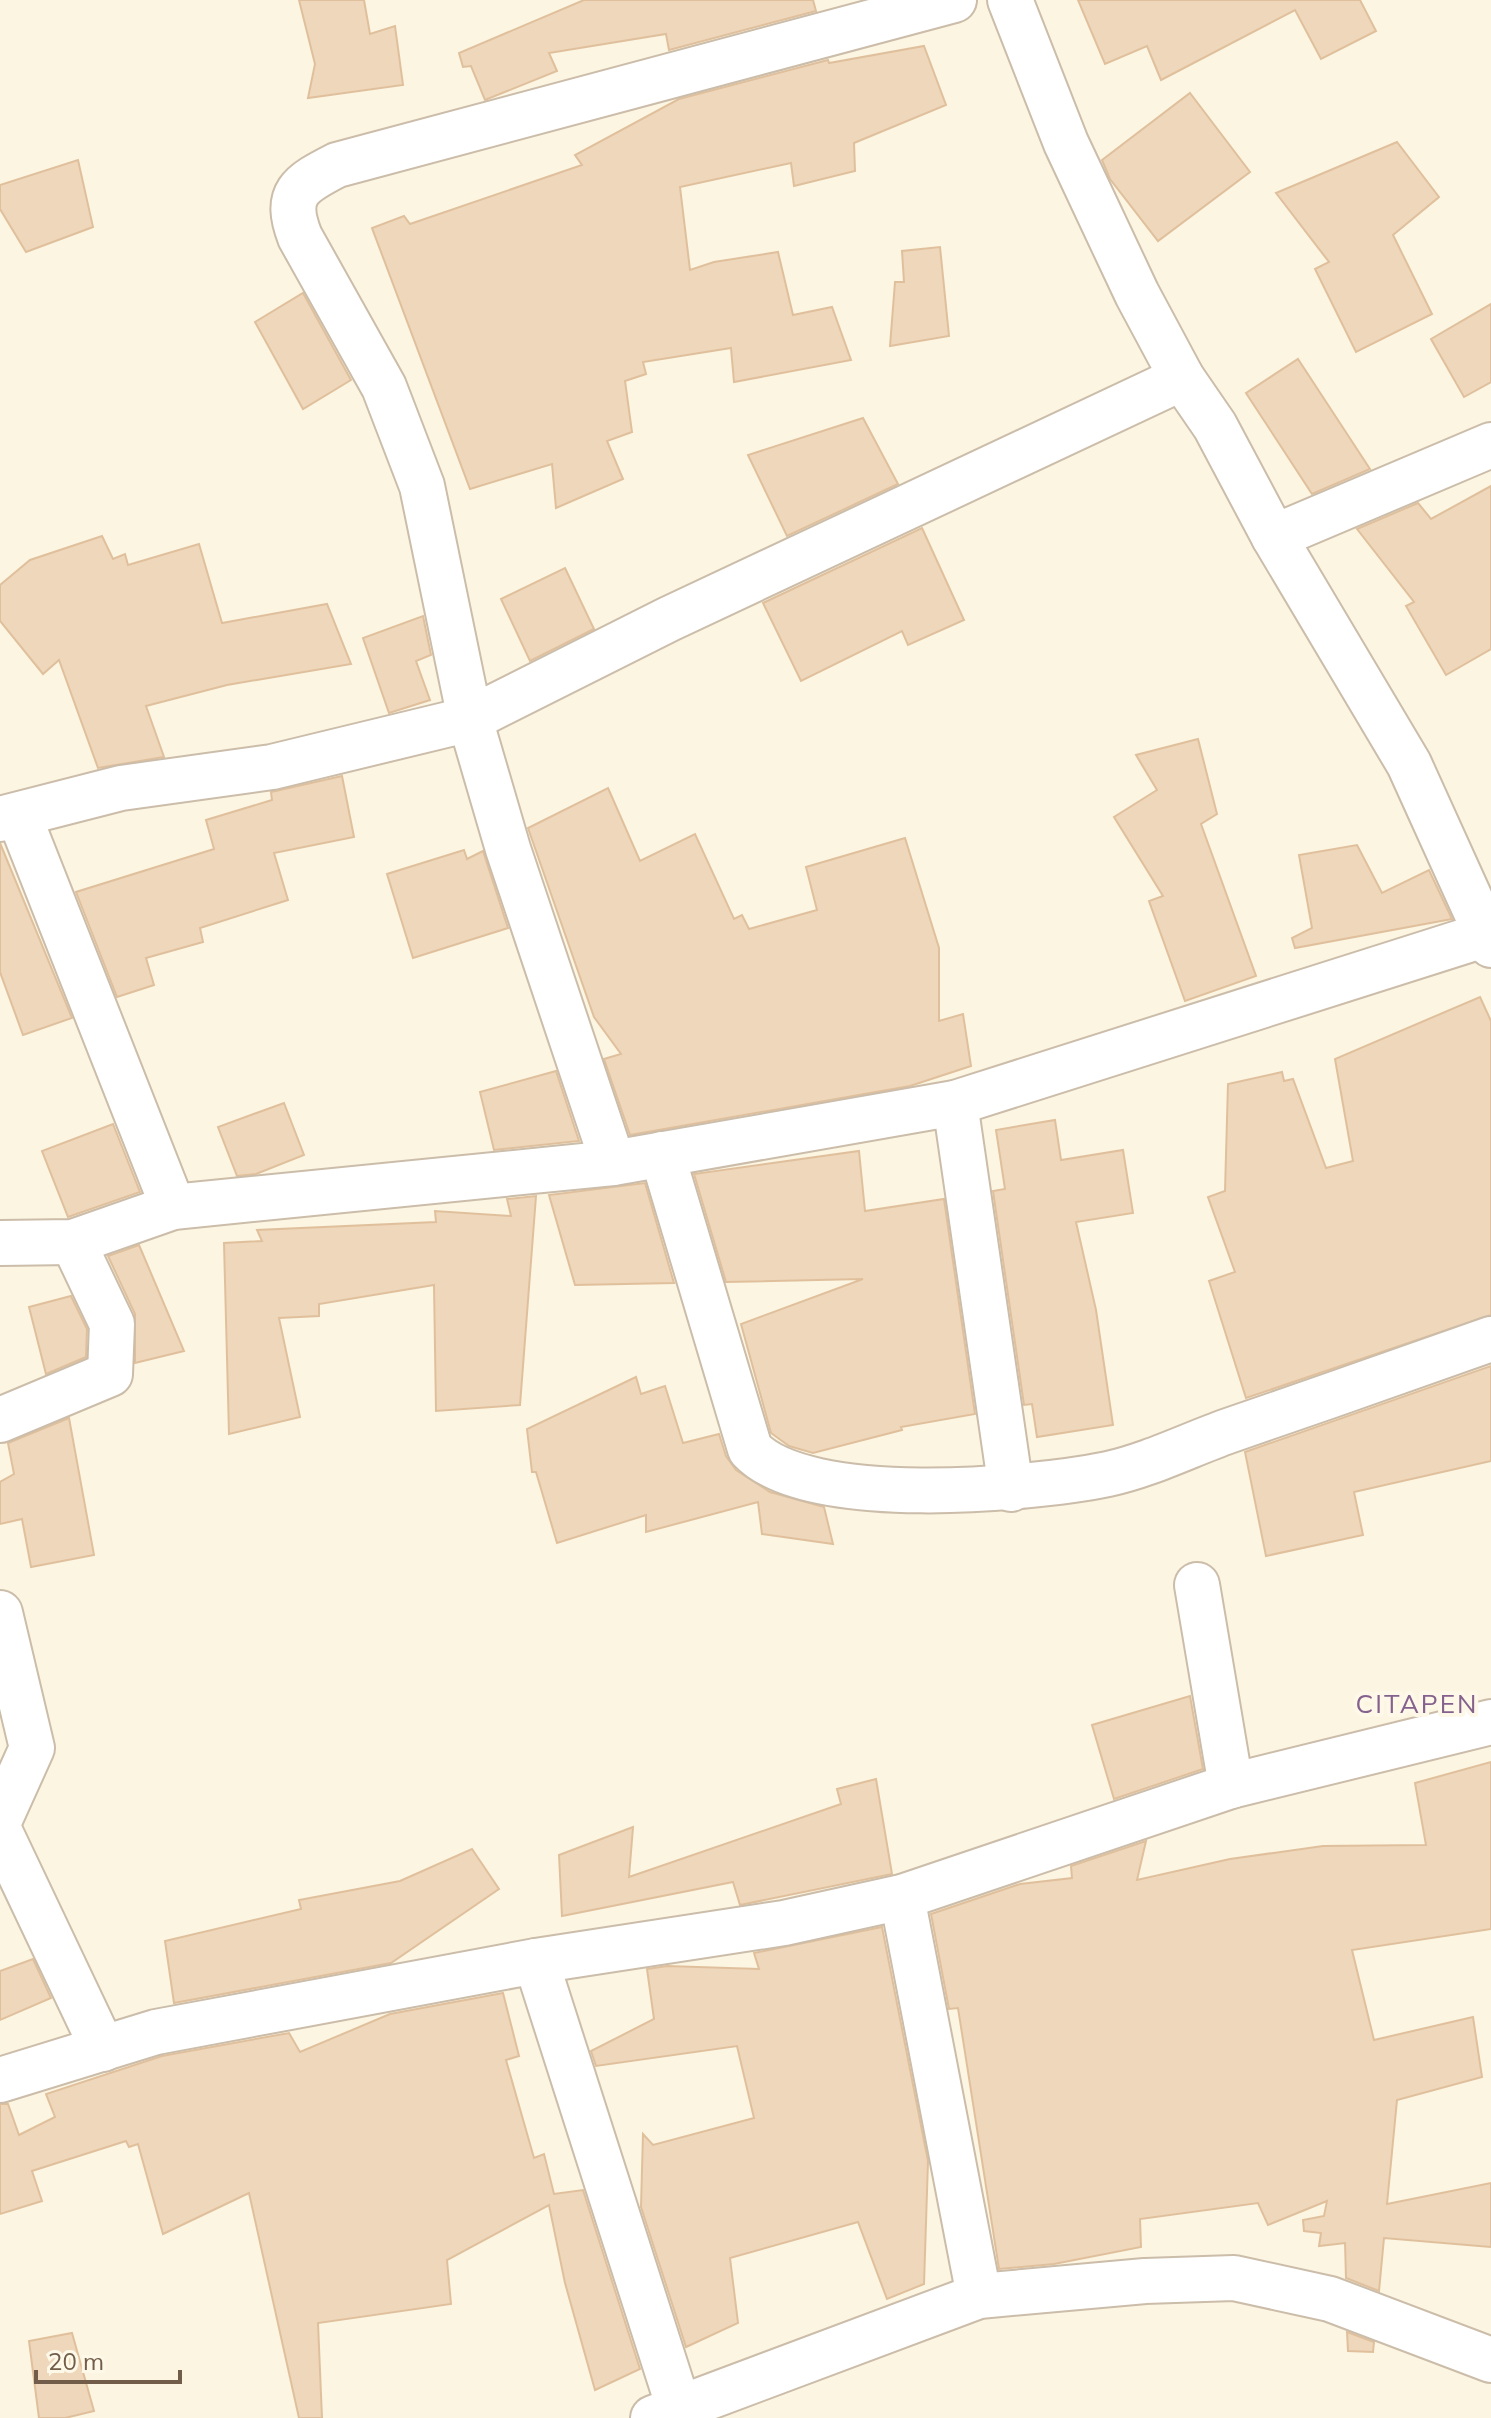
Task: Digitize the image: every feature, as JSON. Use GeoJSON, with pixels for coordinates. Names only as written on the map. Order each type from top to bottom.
{"type":"FeatureCollection","features":[{"type":"Feature","properties":{"kind":"street"},"geometry":{"type":"LineString","coordinates":[[613,1163],[508,849],[470,719],[422,486],[384,387],[300,237],[293,219],[293,197],[306,181],[337,165],[954,0]]}},
{"type":"Feature","properties":{"kind":"street"},"geometry":{"type":"LineString","coordinates":[[0,1243],[73,1242],[173,1207],[613,1163],[955,1103],[1489,940],[1409,764],[1274,537],[1215,426],[1182,378],[1137,294],[1066,143],[1010,0]]}},
{"type":"Feature","properties":{"kind":"street"},"geometry":{"type":"LineString","coordinates":[[173,1207],[10,818],[121,788],[272,767],[470,719],[669,619],[1182,378]]}},
{"type":"Feature","properties":{"kind":"street"},"geometry":{"type":"LineString","coordinates":[[1274,537],[1491,445]]}},
{"type":"Feature","properties":{"kind":"street"},"geometry":{"type":"LineString","coordinates":[[955,1103],[1011,1489]]}},
{"type":"Feature","properties":{"kind":"street"},"geometry":{"type":"LineString","coordinates":[[662,1154],[750,1449],[764,1464],[808,1481],[876,1489],[1011,1489],[1110,1473],[1491,1339]]}},
{"type":"Feature","properties":{"kind":"street"},"geometry":{"type":"LineString","coordinates":[[0,1420],[110,1374],[112,1324],[73,1242]]}},
{"type":"Feature","properties":{"kind":"street"},"geometry":{"type":"LineString","coordinates":[[1200,1603],[1231,1786]]}},
{"type":"Feature","properties":{"kind":"street"},"geometry":{"type":"LineString","coordinates":[[0,1613],[32,1748],[0,1819]]}},
{"type":"Feature","properties":{"kind":"street"},"geometry":{"type":"LineString","coordinates":[[0,2080],[156,2032],[536,1961],[784,1923],[902,1897],[1231,1786],[1491,1722]]}},
{"type":"Feature","properties":{"kind":"street"},"geometry":{"type":"LineString","coordinates":[[0,1832],[103,2049]]}},
{"type":"Feature","properties":{"kind":"street"},"geometry":{"type":"LineString","coordinates":[[902,1897],[979,2296]]}},
{"type":"Feature","properties":{"kind":"street"},"geometry":{"type":"LineString","coordinates":[[536,1961],[666,2413],[979,2296],[1145,2281],[1234,2278],[1330,2299],[1491,2360]]}},
{"type":"Feature","properties":{"kind":"building"},"geometry":{"type":"Polygon","coordinates":[[[299,0],[364,0],[370,34],[395,26],[403,85],[308,98],[315,64],[299,0]]]}},
{"type":"Feature","properties":{"kind":"building"},"geometry":{"type":"Polygon","coordinates":[[[584,0],[813,0],[816,11],[669,50],[666,34],[549,53],[557,71],[485,100],[471,66],[463,67],[459,53],[584,0]]]}},
{"type":"Feature","properties":{"kind":"building"},"geometry":{"type":"Polygon","coordinates":[[[1078,0],[1360,0],[1376,31],[1321,59],[1295,10],[1161,80],[1147,46],[1105,64],[1078,0]]]}},
{"type":"Feature","properties":{"kind":"building"},"geometry":{"type":"Polygon","coordinates":[[[924,46],[946,105],[854,143],[855,171],[794,186],[791,163],[680,187],[690,270],[714,262],[778,252],[793,315],[832,307],[851,360],[734,382],[731,348],[643,362],[646,374],[625,381],[632,432],[607,441],[623,479],[556,508],[552,464],[470,489],[372,228],[404,216],[410,224],[582,165],[575,155],[679,99],[828,60],[829,63],[924,46]]]}},
{"type":"Feature","properties":{"kind":"building"},"geometry":{"type":"Polygon","coordinates":[[[1190,93],[1250,172],[1158,241],[1110,179],[1102,160],[1190,93]]]}},
{"type":"Feature","properties":{"kind":"building"},"geometry":{"type":"Polygon","coordinates":[[[1397,142],[1439,197],[1393,235],[1432,314],[1356,352],[1315,269],[1329,262],[1276,193],[1397,142]]]}},
{"type":"Feature","properties":{"kind":"building"},"geometry":{"type":"Polygon","coordinates":[[[78,160],[93,227],[26,252],[0,209],[0,185],[78,160]]]}},
{"type":"Feature","properties":{"kind":"building"},"geometry":{"type":"Polygon","coordinates":[[[940,247],[949,336],[890,346],[895,282],[904,282],[902,251],[940,247]]]}},
{"type":"Feature","properties":{"kind":"building"},"geometry":{"type":"Polygon","coordinates":[[[303,293],[351,380],[303,409],[255,322],[303,293]]]}},
{"type":"Feature","properties":{"kind":"building"},"geometry":{"type":"Polygon","coordinates":[[[1491,304],[1491,382],[1464,397],[1431,339],[1491,304]]]}},
{"type":"Feature","properties":{"kind":"building"},"geometry":{"type":"Polygon","coordinates":[[[1298,359],[1370,469],[1312,494],[1246,393],[1298,359]]]}},
{"type":"Feature","properties":{"kind":"building"},"geometry":{"type":"Polygon","coordinates":[[[863,418],[898,484],[787,536],[748,455],[863,418]]]}},
{"type":"Feature","properties":{"kind":"building"},"geometry":{"type":"Polygon","coordinates":[[[1491,486],[1491,649],[1446,675],[1406,606],[1414,602],[1357,529],[1418,503],[1431,519],[1491,486]]]}},
{"type":"Feature","properties":{"kind":"building"},"geometry":{"type":"Polygon","coordinates":[[[922,528],[964,620],[908,645],[902,631],[801,681],[763,603],[922,528]]]}},
{"type":"Feature","properties":{"kind":"building"},"geometry":{"type":"Polygon","coordinates":[[[102,536],[113,559],[125,554],[128,565],[199,544],[222,623],[327,604],[351,664],[227,685],[146,706],[164,757],[98,768],[59,660],[43,674],[0,621],[0,585],[30,560],[102,536]]]}},
{"type":"Feature","properties":{"kind":"building"},"geometry":{"type":"Polygon","coordinates":[[[565,568],[594,629],[530,661],[501,599],[565,568]]]}},
{"type":"Feature","properties":{"kind":"building"},"geometry":{"type":"Polygon","coordinates":[[[423,616],[431,655],[416,661],[430,700],[389,713],[363,638],[423,616]]]}},
{"type":"Feature","properties":{"kind":"building"},"geometry":{"type":"Polygon","coordinates":[[[1198,739],[1217,814],[1201,824],[1256,976],[1185,1001],[1149,901],[1163,896],[1114,817],[1157,790],[1136,755],[1198,739]]]}},
{"type":"Feature","properties":{"kind":"building"},"geometry":{"type":"Polygon","coordinates":[[[342,776],[354,837],[274,853],[288,900],[200,928],[203,942],[146,958],[154,985],[117,997],[76,892],[214,849],[206,820],[272,800],[271,792],[342,776]]]}},
{"type":"Feature","properties":{"kind":"building"},"geometry":{"type":"Polygon","coordinates":[[[608,788],[640,861],[695,834],[734,919],[742,915],[749,929],[817,910],[806,867],[905,838],[939,948],[939,1021],[963,1014],[971,1066],[910,1086],[630,1135],[604,1059],[621,1054],[594,1017],[528,828],[608,788]]]}},
{"type":"Feature","properties":{"kind":"building"},"geometry":{"type":"Polygon","coordinates":[[[0,843],[72,1018],[23,1035],[0,972],[0,843]]]}},
{"type":"Feature","properties":{"kind":"building"},"geometry":{"type":"Polygon","coordinates":[[[1357,845],[1382,893],[1429,870],[1452,919],[1295,948],[1292,938],[1312,928],[1299,855],[1357,845]]]}},
{"type":"Feature","properties":{"kind":"building"},"geometry":{"type":"Polygon","coordinates":[[[464,850],[467,859],[483,851],[508,928],[413,958],[387,874],[464,850]]]}},
{"type":"Feature","properties":{"kind":"building"},"geometry":{"type":"Polygon","coordinates":[[[1480,997],[1491,1021],[1491,1315],[1246,1398],[1209,1281],[1235,1272],[1208,1197],[1225,1191],[1228,1084],[1282,1072],[1284,1081],[1293,1079],[1326,1168],[1353,1161],[1335,1059],[1480,997]]]}},
{"type":"Feature","properties":{"kind":"building"},"geometry":{"type":"Polygon","coordinates":[[[556,1071],[579,1141],[494,1150],[480,1092],[556,1071]]]}},
{"type":"Feature","properties":{"kind":"building"},"geometry":{"type":"Polygon","coordinates":[[[284,1103],[304,1155],[256,1174],[237,1176],[218,1127],[284,1103]]]}},
{"type":"Feature","properties":{"kind":"building"},"geometry":{"type":"Polygon","coordinates":[[[1055,1120],[1061,1160],[1123,1150],[1133,1213],[1076,1222],[1096,1310],[1113,1425],[1037,1437],[1032,1404],[1024,1405],[993,1191],[1005,1189],[996,1130],[1055,1120]]]}},
{"type":"Feature","properties":{"kind":"building"},"geometry":{"type":"Polygon","coordinates":[[[113,1124],[140,1192],[68,1217],[42,1151],[113,1124]]]}},
{"type":"Feature","properties":{"kind":"building"},"geometry":{"type":"Polygon","coordinates":[[[859,1151],[865,1211],[944,1199],[975,1414],[901,1427],[902,1430],[813,1453],[789,1446],[771,1433],[741,1324],[863,1279],[726,1282],[694,1174],[859,1151]]]}},
{"type":"Feature","properties":{"kind":"building"},"geometry":{"type":"Polygon","coordinates":[[[645,1183],[674,1283],[575,1285],[549,1195],[645,1183]]]}},
{"type":"Feature","properties":{"kind":"building"},"geometry":{"type":"Polygon","coordinates":[[[536,1196],[520,1405],[436,1411],[434,1285],[319,1304],[319,1316],[279,1318],[300,1417],[229,1434],[224,1243],[262,1241],[257,1230],[436,1222],[435,1211],[511,1216],[507,1199],[536,1196]]]}},
{"type":"Feature","properties":{"kind":"building"},"geometry":{"type":"Polygon","coordinates":[[[139,1245],[184,1351],[135,1363],[135,1314],[108,1256],[139,1245]]]}},
{"type":"Feature","properties":{"kind":"building"},"geometry":{"type":"Polygon","coordinates":[[[71,1296],[87,1329],[86,1357],[46,1374],[29,1307],[71,1296]]]}},
{"type":"Feature","properties":{"kind":"building"},"geometry":{"type":"Polygon","coordinates":[[[1491,1366],[1491,1461],[1354,1492],[1363,1535],[1266,1556],[1245,1452],[1491,1366]]]}},
{"type":"Feature","properties":{"kind":"building"},"geometry":{"type":"Polygon","coordinates":[[[636,1377],[641,1394],[665,1386],[683,1443],[719,1434],[726,1456],[736,1470],[770,1492],[824,1507],[833,1544],[762,1534],[758,1502],[646,1532],[646,1515],[557,1543],[536,1472],[532,1472],[527,1429],[636,1377]]]}},
{"type":"Feature","properties":{"kind":"building"},"geometry":{"type":"Polygon","coordinates":[[[69,1418],[94,1555],[31,1567],[22,1519],[0,1524],[0,1482],[14,1474],[8,1443],[69,1418]]]}},
{"type":"Feature","properties":{"kind":"building"},"geometry":{"type":"Polygon","coordinates":[[[1190,1696],[1203,1769],[1114,1799],[1092,1725],[1190,1696]]]}},
{"type":"Feature","properties":{"kind":"building"},"geometry":{"type":"Polygon","coordinates":[[[1491,1762],[1491,1929],[1352,1950],[1374,2040],[1473,2017],[1482,2077],[1397,2100],[1387,2204],[1491,2183],[1491,2247],[1384,2238],[1379,2291],[1346,2278],[1345,2243],[1319,2246],[1321,2233],[1304,2231],[1303,2220],[1324,2216],[1327,2201],[1268,2225],[1258,2203],[1140,2219],[1141,2247],[1054,2264],[999,2269],[958,2008],[949,2009],[931,1914],[1020,1884],[1072,1878],[1071,1866],[1146,1841],[1137,1880],[1230,1859],[1323,1846],[1426,1845],[1415,1783],[1491,1762]]]}},
{"type":"Feature","properties":{"kind":"building"},"geometry":{"type":"Polygon","coordinates":[[[876,1779],[892,1874],[740,1905],[733,1882],[562,1916],[559,1855],[633,1827],[629,1877],[841,1804],[837,1789],[876,1779]]]}},
{"type":"Feature","properties":{"kind":"building"},"geometry":{"type":"Polygon","coordinates":[[[472,1849],[499,1889],[391,1963],[174,2003],[165,1941],[301,1909],[299,1900],[400,1881],[472,1849]]]}},
{"type":"Feature","properties":{"kind":"building"},"geometry":{"type":"Polygon","coordinates":[[[882,1927],[928,2161],[924,2284],[887,2299],[858,2222],[730,2258],[738,2323],[686,2347],[641,2207],[643,2134],[653,2145],[754,2118],[737,2046],[596,2066],[591,2051],[654,2019],[647,1969],[667,1966],[759,1969],[754,1953],[882,1927]]]}},
{"type":"Feature","properties":{"kind":"building"},"geometry":{"type":"Polygon","coordinates":[[[33,1959],[51,1998],[0,2020],[0,1971],[33,1959]]]}},
{"type":"Feature","properties":{"kind":"building"},"geometry":{"type":"Polygon","coordinates":[[[503,1993],[519,2056],[506,2060],[534,2158],[544,2154],[554,2194],[583,2190],[640,2369],[595,2390],[565,2283],[549,2205],[447,2260],[451,2304],[318,2323],[322,2418],[299,2418],[249,2193],[163,2234],[138,2144],[129,2147],[126,2141],[32,2171],[42,2201],[0,2214],[0,2104],[8,2104],[19,2135],[55,2117],[46,2094],[162,2056],[289,2033],[300,2052],[390,2014],[503,1993]]]}},
{"type":"Feature","properties":{"kind":"building"},"geometry":{"type":"Polygon","coordinates":[[[1347,2332],[1374,2342],[1373,2352],[1348,2351],[1347,2332]]]}},
{"type":"Feature","properties":{"kind":"building"},"geometry":{"type":"Polygon","coordinates":[[[72,2333],[94,2411],[65,2418],[39,2418],[29,2341],[72,2333]]]}},
{"type":"Feature","properties":{"kind":"district","name":"CITAPEN"},"geometry":{"type":"Point","coordinates":[1417,1703]}}]}
